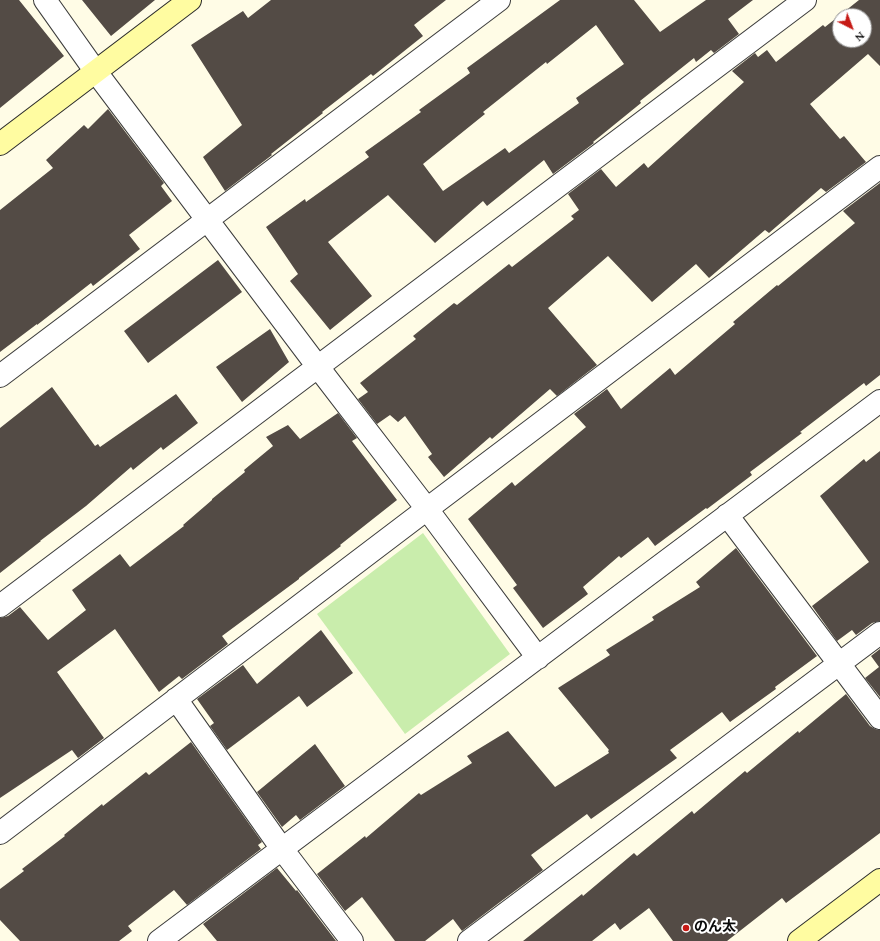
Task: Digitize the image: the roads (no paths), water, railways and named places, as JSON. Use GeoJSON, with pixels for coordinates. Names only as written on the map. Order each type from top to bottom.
{"type":"FeatureCollection","features":[{"type":"Feature","properties":{"kind":"street"},"geometry":{"type":"LineString","coordinates":[[44,0],[96,72],[538,658]]}},
{"type":"Feature","properties":{"kind":"street"},"geometry":{"type":"LineString","coordinates":[[0,144],[190,0]]}},
{"type":"Feature","properties":{"kind":"street"},"geometry":{"type":"LineString","coordinates":[[0,376],[499,0]]}},
{"type":"Feature","properties":{"kind":"street"},"geometry":{"type":"LineString","coordinates":[[0,606],[805,0]]}},
{"type":"Feature","properties":{"kind":"street"},"geometry":{"type":"LineString","coordinates":[[0,833],[880,167]]}},
{"type":"Feature","properties":{"kind":"street"},"geometry":{"type":"LineString","coordinates":[[159,941],[880,401]]}},
{"type":"Feature","properties":{"kind":"street"},"geometry":{"type":"LineString","coordinates":[[727,516],[880,718]]}},
{"type":"Feature","properties":{"kind":"street"},"geometry":{"type":"LineString","coordinates":[[469,941],[880,633]]}},
{"type":"Feature","properties":{"kind":"street"},"geometry":{"type":"LineString","coordinates":[[176,699],[282,849],[352,941]]}},
{"type":"Feature","properties":{"kind":"street"},"geometry":{"type":"LineString","coordinates":[[812,937],[880,880]]}},
{"type":"Feature","properties":{"kind":"place","name":"のん太"},"geometry":{"type":"Point","coordinates":[686,928]}}]}
